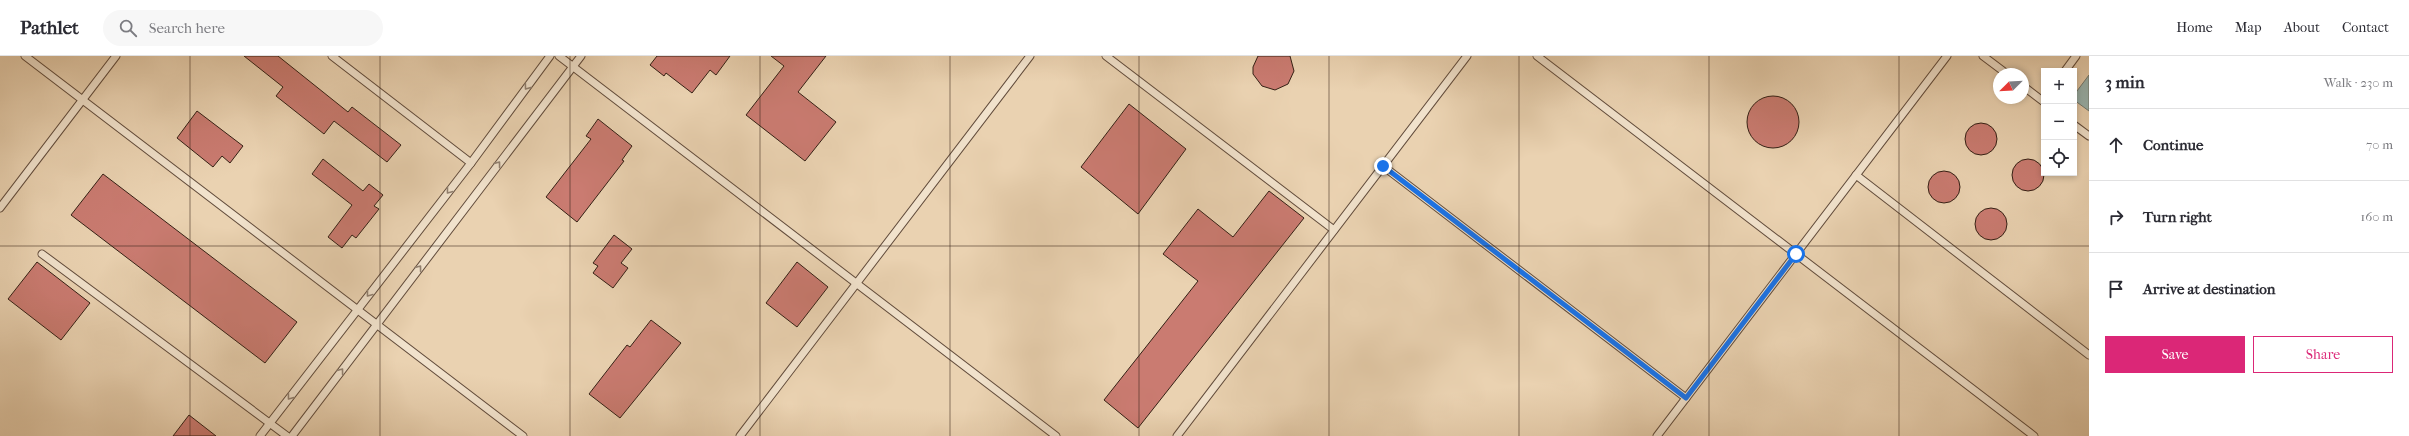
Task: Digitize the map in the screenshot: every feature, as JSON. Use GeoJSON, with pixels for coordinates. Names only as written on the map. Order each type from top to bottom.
{"type":"FeatureCollection","features":[{"type":"Feature","properties":{"kind":"lane"},"geometry":{"type":"LineString","coordinates":[[25,56],[523,436]]}},
{"type":"Feature","properties":{"kind":"lane"},"geometry":{"type":"LineString","coordinates":[[0,208],[116,56]]}},
{"type":"Feature","properties":{"kind":"lane"},"geometry":{"type":"LineString","coordinates":[[332,56],[471,163]]}},
{"type":"Feature","properties":{"kind":"lane"},"geometry":{"type":"LineString","coordinates":[[260,436],[471,163],[550,56]]}},
{"type":"Feature","properties":{"kind":"lane"},"geometry":{"type":"LineString","coordinates":[[559,56],[1056,436]]}},
{"type":"Feature","properties":{"kind":"lane"},"geometry":{"type":"LineString","coordinates":[[292,436],[581,56]]}},
{"type":"Feature","properties":{"kind":"lane"},"geometry":{"type":"LineString","coordinates":[[740,436],[1030,56]]}},
{"type":"Feature","properties":{"kind":"lane"},"geometry":{"type":"LineString","coordinates":[[1106,56],[1334,230]]}},
{"type":"Feature","properties":{"kind":"lane"},"geometry":{"type":"LineString","coordinates":[[1177,436],[1467,56]]}},
{"type":"Feature","properties":{"kind":"lane"},"geometry":{"type":"LineString","coordinates":[[1537,56],[2034,436]]}},
{"type":"Feature","properties":{"kind":"lane"},"geometry":{"type":"LineString","coordinates":[[1657,436],[1946,56]]}},
{"type":"Feature","properties":{"kind":"lane"},"geometry":{"type":"LineString","coordinates":[[1983,56],[1999,68]]}},
{"type":"Feature","properties":{"kind":"lane"},"geometry":{"type":"LineString","coordinates":[[2067,68],[2076,56]]}},
{"type":"Feature","properties":{"kind":"lane"},"geometry":{"type":"LineString","coordinates":[[2029,90],[2041,99]]}},
{"type":"Feature","properties":{"kind":"lane"},"geometry":{"type":"LineString","coordinates":[[2077,127],[2089,136]]}},
{"type":"Feature","properties":{"kind":"lane"},"geometry":{"type":"LineString","coordinates":[[1383,166],[1686,398]]}},
{"type":"Feature","properties":{"kind":"lane"},"geometry":{"type":"LineString","coordinates":[[1856,175],[2089,355]]}},
{"type":"Feature","properties":{"kind":"lane"},"geometry":{"type":"LineString","coordinates":[[42,254],[287,436]]}},
{"type":"Feature","properties":{"kind":"water"},"geometry":{"type":"Polygon","coordinates":[[[2089,75],[2089,111],[2077,102],[2077,91],[2089,75]]]}},
{"type":"Feature","properties":{"kind":"building"},"geometry":{"type":"Polygon","coordinates":[[[244,56],[278,56],[348,112],[352,107],[401,145],[387,162],[334,121],[324,134],[276,96],[283,87],[244,56]]]}},
{"type":"Feature","properties":{"kind":"building"},"geometry":{"type":"Polygon","coordinates":[[[657,56],[730,56],[716,75],[710,70],[692,93],[666,73],[664,76],[650,65],[657,56]]]}},
{"type":"Feature","properties":{"kind":"building"},"geometry":{"type":"Polygon","coordinates":[[[771,56],[826,56],[798,92],[836,122],[805,161],[746,115],[784,66],[771,56]]]}},
{"type":"Feature","properties":{"kind":"building"},"geometry":{"type":"Polygon","coordinates":[[[1258,56],[1290,56],[1294,71],[1288,84],[1275,90],[1262,86],[1253,74],[1253,67],[1258,56]]]}},
{"type":"Feature","properties":{"kind":"building"},"geometry":{"type":"Polygon","coordinates":[[[1773,96],[1787,100],[1795,108],[1799,122],[1795,136],[1787,144],[1773,148],[1759,144],[1751,136],[1747,122],[1751,108],[1759,100],[1773,96]]]}},
{"type":"Feature","properties":{"kind":"building"},"geometry":{"type":"Polygon","coordinates":[[[1129,104],[1186,149],[1138,214],[1081,167],[1129,104]]]}},
{"type":"Feature","properties":{"kind":"building"},"geometry":{"type":"Polygon","coordinates":[[[197,111],[243,146],[230,163],[222,156],[213,167],[177,138],[197,111]]]}},
{"type":"Feature","properties":{"kind":"building"},"geometry":{"type":"Polygon","coordinates":[[[598,119],[632,146],[622,160],[624,161],[577,222],[546,197],[591,139],[586,136],[598,119]]]}},
{"type":"Feature","properties":{"kind":"building"},"geometry":{"type":"Polygon","coordinates":[[[1978,123],[1984,123],[1994,130],[1997,139],[1996,145],[1990,152],[1984,155],[1978,155],[1968,148],[1965,142],[1965,136],[1972,126],[1978,123]]]}},
{"type":"Feature","properties":{"kind":"building"},"geometry":{"type":"Polygon","coordinates":[[[323,159],[363,191],[369,184],[383,195],[374,206],[379,209],[356,238],[352,235],[342,248],[328,237],[352,205],[312,174],[323,159]]]}},
{"type":"Feature","properties":{"kind":"building"},"geometry":{"type":"Polygon","coordinates":[[[2025,159],[2031,159],[2041,166],[2041,176],[2044,176],[2044,178],[2037,188],[2031,191],[2025,191],[2015,184],[2012,178],[2012,172],[2019,162],[2025,159]]]}},
{"type":"Feature","properties":{"kind":"building"},"geometry":{"type":"Polygon","coordinates":[[[1941,171],[1947,171],[1957,178],[1960,187],[1959,193],[1953,200],[1947,203],[1941,203],[1931,196],[1928,190],[1928,184],[1935,174],[1941,171]]]}},
{"type":"Feature","properties":{"kind":"building"},"geometry":{"type":"Polygon","coordinates":[[[103,174],[297,322],[265,363],[71,215],[103,174]]]}},
{"type":"Feature","properties":{"kind":"building"},"geometry":{"type":"Polygon","coordinates":[[[1269,191],[1304,218],[1138,428],[1104,400],[1198,281],[1163,254],[1198,209],[1233,237],[1269,191]]]}},
{"type":"Feature","properties":{"kind":"building"},"geometry":{"type":"Polygon","coordinates":[[[1988,208],[1994,208],[2004,215],[2007,224],[2006,230],[2000,237],[1994,240],[1988,240],[1978,233],[1975,227],[1975,221],[1982,211],[1988,208]]]}},
{"type":"Feature","properties":{"kind":"building"},"geometry":{"type":"Polygon","coordinates":[[[614,235],[632,249],[621,263],[628,268],[613,288],[593,273],[598,266],[593,263],[614,235]]]}},
{"type":"Feature","properties":{"kind":"building"},"geometry":{"type":"Polygon","coordinates":[[[37,262],[90,303],[61,340],[8,299],[37,262]]]}},
{"type":"Feature","properties":{"kind":"building"},"geometry":{"type":"Polygon","coordinates":[[[797,262],[828,287],[797,327],[766,303],[797,262]]]}},
{"type":"Feature","properties":{"kind":"building"},"geometry":{"type":"Polygon","coordinates":[[[651,320],[681,343],[620,418],[589,394],[627,345],[630,347],[651,320]]]}},
{"type":"Feature","properties":{"kind":"building"},"geometry":{"type":"Polygon","coordinates":[[[189,415],[216,436],[173,436],[189,415]]]}},
{"type":"Feature","properties":{"kind":"route"},"geometry":{"type":"LineString","coordinates":[[1383,166],[1686,398],[1796,254]]}}]}
